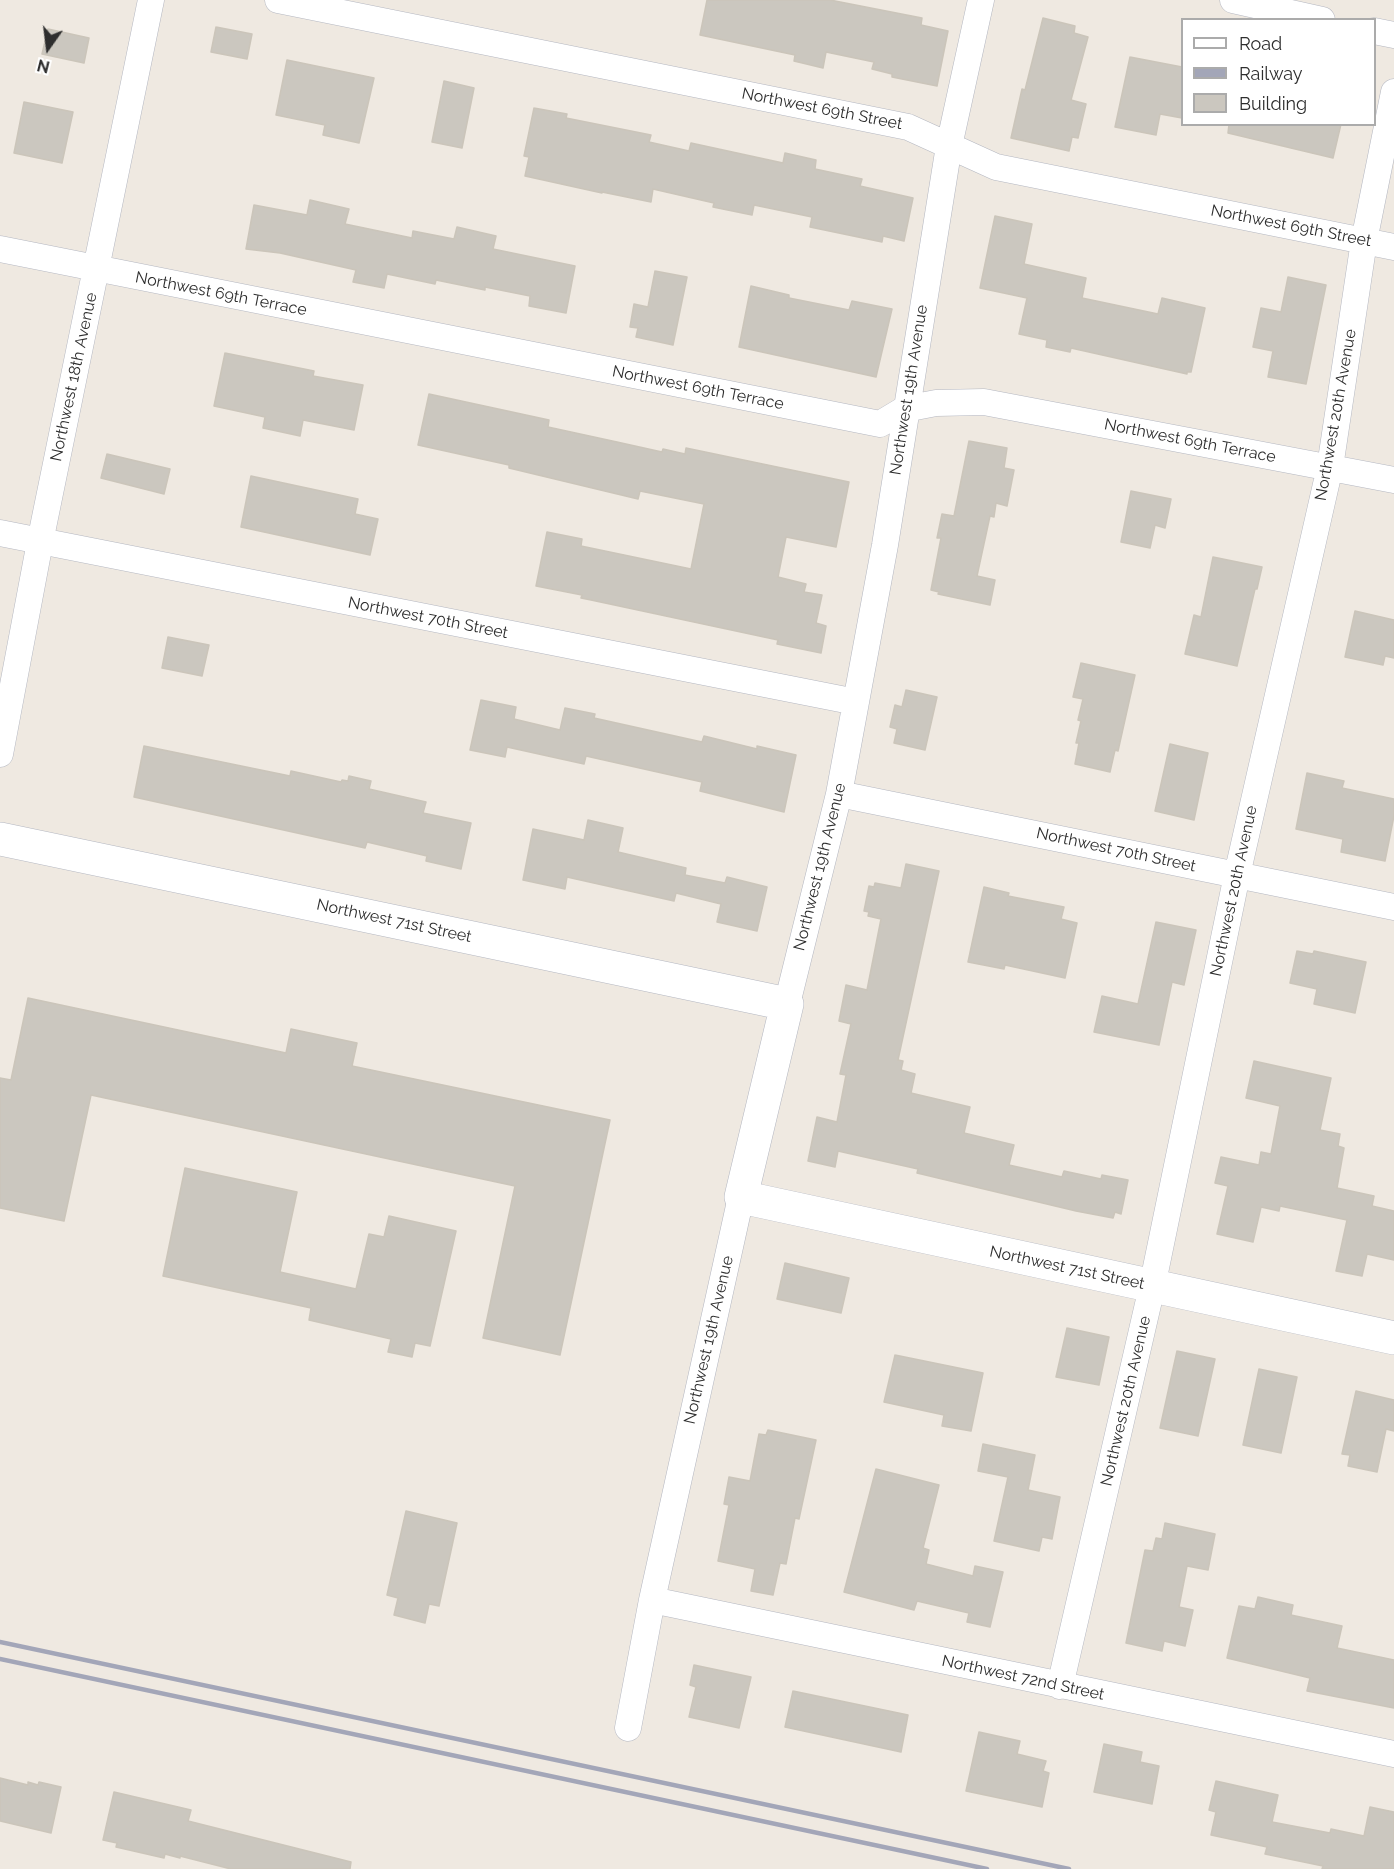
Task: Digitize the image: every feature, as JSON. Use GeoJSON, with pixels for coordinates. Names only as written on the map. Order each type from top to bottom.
{"type":"FeatureCollection","features":[{"type":"Feature","properties":{"kind":"street","name":"Northwest 18th Avenue"},"geometry":{"type":"LineString","coordinates":[[0,754],[40,542],[151,0]]}},
{"type":"Feature","properties":{"kind":"street","name":"Northwest 69th Street"},"geometry":{"type":"LineString","coordinates":[[278,0],[909,127],[996,167],[1394,247]]}},
{"type":"Feature","properties":{"kind":"street","name":"Northwest 19th Avenue"},"geometry":{"type":"LineString","coordinates":[[628,1728],[652,1600],[741,1197],[839,794],[885,545],[949,146],[981,0]]}},
{"type":"Feature","properties":{"kind":"street"},"geometry":{"type":"LineString","coordinates":[[1233,0],[1313,18]]}},
{"type":"Feature","properties":{"kind":"street"},"geometry":{"type":"LineString","coordinates":[[1376,31],[1394,35]]}},
{"type":"Feature","properties":{"kind":"street","name":"Northwest 20th Avenue"},"geometry":{"type":"LineString","coordinates":[[1060,1686],[1152,1287],[1237,875],[1330,466],[1364,241],[1394,92]]}},
{"type":"Feature","properties":{"kind":"street","name":"Northwest 69th Terrace"},"geometry":{"type":"LineString","coordinates":[[0,249],[95,270],[880,424],[905,409],[936,403],[984,402],[1394,480]]}},
{"type":"Feature","properties":{"kind":"street","name":"Northwest 70th Street"},"geometry":{"type":"LineString","coordinates":[[0,533],[856,702]]}},
{"type":"Feature","properties":{"kind":"street","name":"Northwest 70th Street"},"geometry":{"type":"LineString","coordinates":[[839,794],[1394,907]]}},
{"type":"Feature","properties":{"kind":"street","name":"Northwest 71st Street"},"geometry":{"type":"LineString","coordinates":[[0,839],[787,1004]]}},
{"type":"Feature","properties":{"kind":"street","name":"Northwest 71st Street"},"geometry":{"type":"LineString","coordinates":[[741,1197],[1394,1338]]}},
{"type":"Feature","properties":{"kind":"street","name":"Northwest 72nd Street"},"geometry":{"type":"LineString","coordinates":[[652,1600],[1394,1754]]}},
{"type":"Feature","properties":{"kind":"building"},"geometry":{"type":"Polygon","coordinates":[[[707,0],[830,0],[922,18],[921,25],[948,31],[937,86],[892,77],[892,74],[872,69],[874,62],[826,52],[823,68],[794,61],[795,55],[700,35],[707,0]]]}},
{"type":"Feature","properties":{"kind":"building"},"geometry":{"type":"Polygon","coordinates":[[[1043,18],[1075,26],[1074,33],[1088,37],[1071,100],[1086,104],[1078,138],[1072,137],[1069,151],[1011,138],[1022,89],[1025,90],[1043,18]]]}},
{"type":"Feature","properties":{"kind":"building"},"geometry":{"type":"Polygon","coordinates":[[[216,27],[252,34],[247,59],[211,52],[216,27]]]}},
{"type":"Feature","properties":{"kind":"building"},"geometry":{"type":"Polygon","coordinates":[[[48,29],[89,38],[84,63],[42,54],[48,29]]]}},
{"type":"Feature","properties":{"kind":"building"},"geometry":{"type":"Polygon","coordinates":[[[1130,57],[1181,67],[1181,118],[1160,114],[1156,135],[1115,127],[1130,57]]]}},
{"type":"Feature","properties":{"kind":"building"},"geometry":{"type":"Polygon","coordinates":[[[287,60],[374,78],[359,143],[323,135],[325,125],[276,115],[287,60]]]}},
{"type":"Feature","properties":{"kind":"building"},"geometry":{"type":"Polygon","coordinates":[[[444,81],[474,88],[462,148],[432,142],[444,81]]]}},
{"type":"Feature","properties":{"kind":"building"},"geometry":{"type":"Polygon","coordinates":[[[24,102],[73,112],[62,163],[14,153],[24,102]]]}},
{"type":"Feature","properties":{"kind":"building"},"geometry":{"type":"Polygon","coordinates":[[[534,108],[567,114],[566,118],[651,135],[649,142],[689,151],[691,143],[783,163],[785,153],[816,160],[815,169],[862,179],[860,186],[913,198],[904,241],[883,236],[882,242],[810,227],[812,217],[754,205],[752,215],[713,207],[714,203],[653,189],[651,202],[525,176],[529,157],[524,156],[534,108]]]}},
{"type":"Feature","properties":{"kind":"building"},"geometry":{"type":"Polygon","coordinates":[[[1229,126],[1341,126],[1333,158],[1228,133],[1229,126]]]}},
{"type":"Feature","properties":{"kind":"building"},"geometry":{"type":"Polygon","coordinates":[[[310,200],[349,209],[345,224],[412,238],[413,231],[454,239],[457,227],[496,236],[493,249],[575,266],[566,313],[529,306],[530,296],[485,287],[485,290],[436,280],[435,284],[387,274],[384,288],[353,282],[356,270],[280,253],[246,249],[254,205],[307,215],[310,200]]]}},
{"type":"Feature","properties":{"kind":"building"},"geometry":{"type":"Polygon","coordinates":[[[995,216],[1032,224],[1024,264],[1086,278],[1082,298],[1158,314],[1162,298],[1205,308],[1191,372],[1187,374],[1071,348],[1070,352],[1046,347],[1047,340],[1019,334],[1027,298],[980,288],[995,216]]]}},
{"type":"Feature","properties":{"kind":"building"},"geometry":{"type":"Polygon","coordinates":[[[655,271],[687,277],[673,345],[636,337],[638,328],[630,327],[634,304],[648,307],[655,271]]]}},
{"type":"Feature","properties":{"kind":"building"},"geometry":{"type":"Polygon","coordinates":[[[1288,277],[1326,285],[1306,384],[1268,377],[1273,351],[1253,347],[1261,308],[1281,312],[1288,277]]]}},
{"type":"Feature","properties":{"kind":"building"},"geometry":{"type":"Polygon","coordinates":[[[751,286],[789,295],[789,298],[849,310],[852,301],[892,309],[876,377],[739,347],[751,286]]]}},
{"type":"Feature","properties":{"kind":"building"},"geometry":{"type":"Polygon","coordinates":[[[225,353],[314,371],[313,376],[363,385],[354,430],[303,420],[300,436],[263,428],[265,417],[214,406],[225,353]]]}},
{"type":"Feature","properties":{"kind":"building"},"geometry":{"type":"Polygon","coordinates":[[[429,394],[549,420],[548,427],[662,452],[663,449],[685,454],[686,448],[849,482],[836,547],[786,537],[778,577],[806,584],[804,592],[822,595],[816,623],[826,626],[821,653],[777,644],[778,640],[581,598],[582,595],[536,586],[547,532],[582,539],[581,546],[691,569],[704,504],[640,491],[638,499],[509,468],[509,465],[418,445],[429,394]]]}},
{"type":"Feature","properties":{"kind":"building"},"geometry":{"type":"Polygon","coordinates":[[[969,441],[1007,448],[1004,468],[1014,470],[1007,506],[996,503],[994,517],[990,516],[977,576],[995,580],[990,605],[938,594],[939,592],[931,590],[941,538],[937,538],[942,514],[954,516],[969,441]]]}},
{"type":"Feature","properties":{"kind":"building"},"geometry":{"type":"Polygon","coordinates":[[[107,454],[170,469],[164,494],[101,478],[107,454]]]}},
{"type":"Feature","properties":{"kind":"building"},"geometry":{"type":"Polygon","coordinates":[[[251,476],[358,499],[355,514],[378,519],[370,555],[241,527],[251,476]]]}},
{"type":"Feature","properties":{"kind":"building"},"geometry":{"type":"Polygon","coordinates":[[[1131,491],[1171,499],[1165,528],[1155,525],[1150,548],[1121,542],[1131,491]]]}},
{"type":"Feature","properties":{"kind":"building"},"geometry":{"type":"Polygon","coordinates":[[[1213,557],[1262,567],[1237,666],[1185,654],[1194,615],[1201,617],[1213,557]]]}},
{"type":"Feature","properties":{"kind":"building"},"geometry":{"type":"Polygon","coordinates":[[[1355,611],[1394,620],[1394,658],[1385,656],[1383,665],[1345,657],[1355,611]]]}},
{"type":"Feature","properties":{"kind":"building"},"geometry":{"type":"Polygon","coordinates":[[[168,637],[209,645],[202,676],[162,668],[168,637]]]}},
{"type":"Feature","properties":{"kind":"building"},"geometry":{"type":"Polygon","coordinates":[[[1081,663],[1135,675],[1118,751],[1115,750],[1110,772],[1075,764],[1079,743],[1076,743],[1081,721],[1078,720],[1083,699],[1073,697],[1081,663]]]}},
{"type":"Feature","properties":{"kind":"building"},"geometry":{"type":"Polygon","coordinates":[[[906,690],[937,697],[925,750],[894,743],[897,729],[890,727],[895,705],[902,707],[906,690]]]}},
{"type":"Feature","properties":{"kind":"building"},"geometry":{"type":"Polygon","coordinates":[[[481,700],[516,707],[514,719],[560,730],[565,708],[595,714],[594,718],[702,742],[704,736],[757,749],[757,746],[796,755],[784,812],[700,791],[702,782],[586,756],[584,764],[507,747],[505,757],[470,750],[481,700]]]}},
{"type":"Feature","properties":{"kind":"building"},"geometry":{"type":"Polygon","coordinates":[[[1170,744],[1208,753],[1194,820],[1155,811],[1170,744]]]}},
{"type":"Feature","properties":{"kind":"building"},"geometry":{"type":"Polygon","coordinates":[[[144,746],[290,776],[291,771],[341,782],[342,780],[348,781],[349,776],[371,781],[369,789],[426,802],[423,813],[471,823],[461,869],[426,861],[427,856],[367,842],[365,848],[134,797],[144,746]]]}},
{"type":"Feature","properties":{"kind":"building"},"geometry":{"type":"Polygon","coordinates":[[[1307,773],[1344,781],[1342,788],[1394,799],[1394,816],[1385,861],[1341,852],[1343,839],[1296,829],[1307,773]]]}},
{"type":"Feature","properties":{"kind":"building"},"geometry":{"type":"Polygon","coordinates":[[[588,820],[623,828],[618,852],[686,868],[685,875],[725,883],[727,877],[767,887],[757,931],[717,922],[721,904],[676,893],[674,901],[567,877],[565,889],[523,880],[533,829],[584,840],[588,820]]]}},
{"type":"Feature","properties":{"kind":"building"},"geometry":{"type":"Polygon","coordinates":[[[906,864],[939,871],[898,1060],[903,1061],[901,1070],[915,1074],[911,1093],[970,1107],[964,1133],[1014,1145],[1009,1165],[1062,1177],[1064,1171],[1101,1179],[1102,1175],[1128,1180],[1121,1214],[1115,1212],[1113,1218],[1076,1211],[917,1173],[918,1169],[838,1151],[835,1167],[808,1161],[817,1117],[837,1122],[846,1075],[840,1074],[851,1024],[839,1021],[846,985],[867,990],[881,919],[868,916],[869,912],[864,911],[869,886],[874,887],[875,883],[901,888],[906,864]]]}},
{"type":"Feature","properties":{"kind":"building"},"geometry":{"type":"Polygon","coordinates":[[[984,887],[1009,893],[1008,896],[1064,907],[1061,919],[1077,923],[1065,978],[1005,965],[1004,969],[968,962],[984,887]]]}},
{"type":"Feature","properties":{"kind":"building"},"geometry":{"type":"Polygon","coordinates":[[[1156,922],[1196,930],[1184,985],[1172,982],[1159,1045],[1094,1032],[1102,996],[1138,1004],[1156,922]]]}},
{"type":"Feature","properties":{"kind":"building"},"geometry":{"type":"Polygon","coordinates":[[[1297,951],[1313,954],[1314,951],[1366,962],[1355,1013],[1314,1004],[1317,989],[1290,983],[1297,951]]]}},
{"type":"Feature","properties":{"kind":"building"},"geometry":{"type":"Polygon","coordinates":[[[28,998],[286,1053],[291,1029],[357,1043],[352,1066],[610,1120],[560,1355],[483,1338],[515,1186],[91,1095],[64,1221],[0,1208],[0,1078],[11,1080],[28,998]]]}},
{"type":"Feature","properties":{"kind":"building"},"geometry":{"type":"Polygon","coordinates":[[[1254,1061],[1331,1078],[1320,1130],[1340,1134],[1338,1146],[1344,1148],[1337,1188],[1374,1196],[1372,1206],[1394,1211],[1394,1260],[1367,1254],[1362,1276],[1336,1271],[1347,1220],[1280,1206],[1279,1211],[1261,1207],[1253,1242],[1217,1234],[1228,1186],[1215,1183],[1221,1157],[1259,1165],[1261,1152],[1271,1154],[1280,1106],[1246,1098],[1254,1061]]]}},
{"type":"Feature","properties":{"kind":"building"},"geometry":{"type":"Polygon","coordinates":[[[185,1168],[297,1192],[280,1272],[356,1289],[369,1234],[384,1237],[389,1216],[456,1231],[430,1346],[415,1343],[412,1357],[388,1352],[391,1339],[309,1320],[311,1308],[163,1276],[185,1168]]]}},
{"type":"Feature","properties":{"kind":"building"},"geometry":{"type":"Polygon","coordinates":[[[785,1263],[849,1278],[841,1313],[777,1299],[785,1263]]]}},
{"type":"Feature","properties":{"kind":"building"},"geometry":{"type":"Polygon","coordinates":[[[1067,1328],[1109,1337],[1099,1385],[1056,1377],[1067,1328]]]}},
{"type":"Feature","properties":{"kind":"building"},"geometry":{"type":"Polygon","coordinates":[[[1177,1351],[1215,1359],[1198,1436],[1160,1428],[1177,1351]]]}},
{"type":"Feature","properties":{"kind":"building"},"geometry":{"type":"Polygon","coordinates":[[[895,1355],[983,1373],[971,1431],[942,1426],[944,1415],[884,1402],[895,1355]]]}},
{"type":"Feature","properties":{"kind":"building"},"geometry":{"type":"Polygon","coordinates":[[[1259,1369],[1297,1377],[1281,1453],[1243,1445],[1259,1369]]]}},
{"type":"Feature","properties":{"kind":"building"},"geometry":{"type":"Polygon","coordinates":[[[1356,1391],[1394,1400],[1394,1431],[1386,1429],[1377,1472],[1348,1466],[1350,1455],[1342,1454],[1356,1391]]]}},
{"type":"Feature","properties":{"kind":"building"},"geometry":{"type":"Polygon","coordinates":[[[768,1430],[816,1440],[799,1519],[795,1518],[786,1564],[780,1563],[773,1595],[751,1591],[755,1569],[718,1561],[729,1505],[724,1504],[729,1477],[750,1481],[759,1434],[766,1435],[768,1430]]]}},
{"type":"Feature","properties":{"kind":"building"},"geometry":{"type":"Polygon","coordinates":[[[983,1444],[1035,1455],[1028,1490],[1060,1497],[1052,1539],[1042,1537],[1039,1551],[994,1541],[1008,1477],[978,1471],[983,1444]]]}},
{"type":"Feature","properties":{"kind":"building"},"geometry":{"type":"Polygon","coordinates":[[[876,1469],[939,1485],[923,1548],[929,1550],[926,1564],[973,1576],[975,1566],[1003,1572],[990,1627],[967,1622],[969,1613],[917,1601],[914,1610],[844,1592],[876,1469]]]}},
{"type":"Feature","properties":{"kind":"building"},"geometry":{"type":"Polygon","coordinates":[[[406,1511],[457,1523],[439,1606],[429,1604],[425,1623],[394,1615],[398,1598],[387,1595],[406,1511]]]}},
{"type":"Feature","properties":{"kind":"building"},"geometry":{"type":"Polygon","coordinates":[[[1165,1523],[1215,1534],[1208,1570],[1187,1566],[1179,1607],[1193,1610],[1185,1646],[1164,1641],[1162,1651],[1126,1643],[1145,1550],[1153,1551],[1156,1538],[1162,1539],[1165,1523]]]}},
{"type":"Feature","properties":{"kind":"building"},"geometry":{"type":"Polygon","coordinates":[[[1258,1597],[1293,1605],[1291,1615],[1342,1626],[1337,1648],[1394,1660],[1394,1708],[1307,1691],[1310,1678],[1227,1658],[1239,1606],[1255,1609],[1258,1597]]]}},
{"type":"Feature","properties":{"kind":"building"},"geometry":{"type":"Polygon","coordinates":[[[694,1665],[751,1677],[739,1728],[689,1717],[696,1687],[690,1685],[694,1665]]]}},
{"type":"Feature","properties":{"kind":"building"},"geometry":{"type":"Polygon","coordinates":[[[793,1691],[908,1715],[901,1752],[785,1727],[793,1691]]]}},
{"type":"Feature","properties":{"kind":"building"},"geometry":{"type":"Polygon","coordinates":[[[979,1732],[1020,1741],[1017,1754],[1046,1761],[1043,1771],[1049,1773],[1042,1807],[966,1791],[979,1732]]]}},
{"type":"Feature","properties":{"kind":"building"},"geometry":{"type":"Polygon","coordinates":[[[1104,1744],[1142,1752],[1140,1762],[1159,1766],[1152,1804],[1094,1792],[1104,1744]]]}},
{"type":"Feature","properties":{"kind":"building"},"geometry":{"type":"Polygon","coordinates":[[[0,1778],[28,1785],[28,1782],[38,1785],[39,1782],[61,1787],[51,1833],[0,1821],[0,1778]]]}},
{"type":"Feature","properties":{"kind":"building"},"geometry":{"type":"Polygon","coordinates":[[[1216,1781],[1278,1795],[1272,1822],[1330,1833],[1331,1829],[1364,1836],[1370,1807],[1394,1812],[1394,1869],[1322,1869],[1323,1866],[1265,1854],[1267,1847],[1211,1835],[1216,1812],[1209,1810],[1216,1781]]]}},
{"type":"Feature","properties":{"kind":"building"},"geometry":{"type":"Polygon","coordinates":[[[114,1792],[191,1810],[188,1821],[351,1862],[350,1869],[231,1869],[180,1856],[180,1858],[165,1854],[164,1858],[116,1847],[117,1843],[103,1840],[114,1792]]]}},
{"type":"Feature","properties":{"kind":"railway"},"geometry":{"type":"LineString","coordinates":[[0,1642],[1069,1869]]}},
{"type":"Feature","properties":{"kind":"railway"},"geometry":{"type":"LineString","coordinates":[[0,1659],[987,1869]]}}]}
